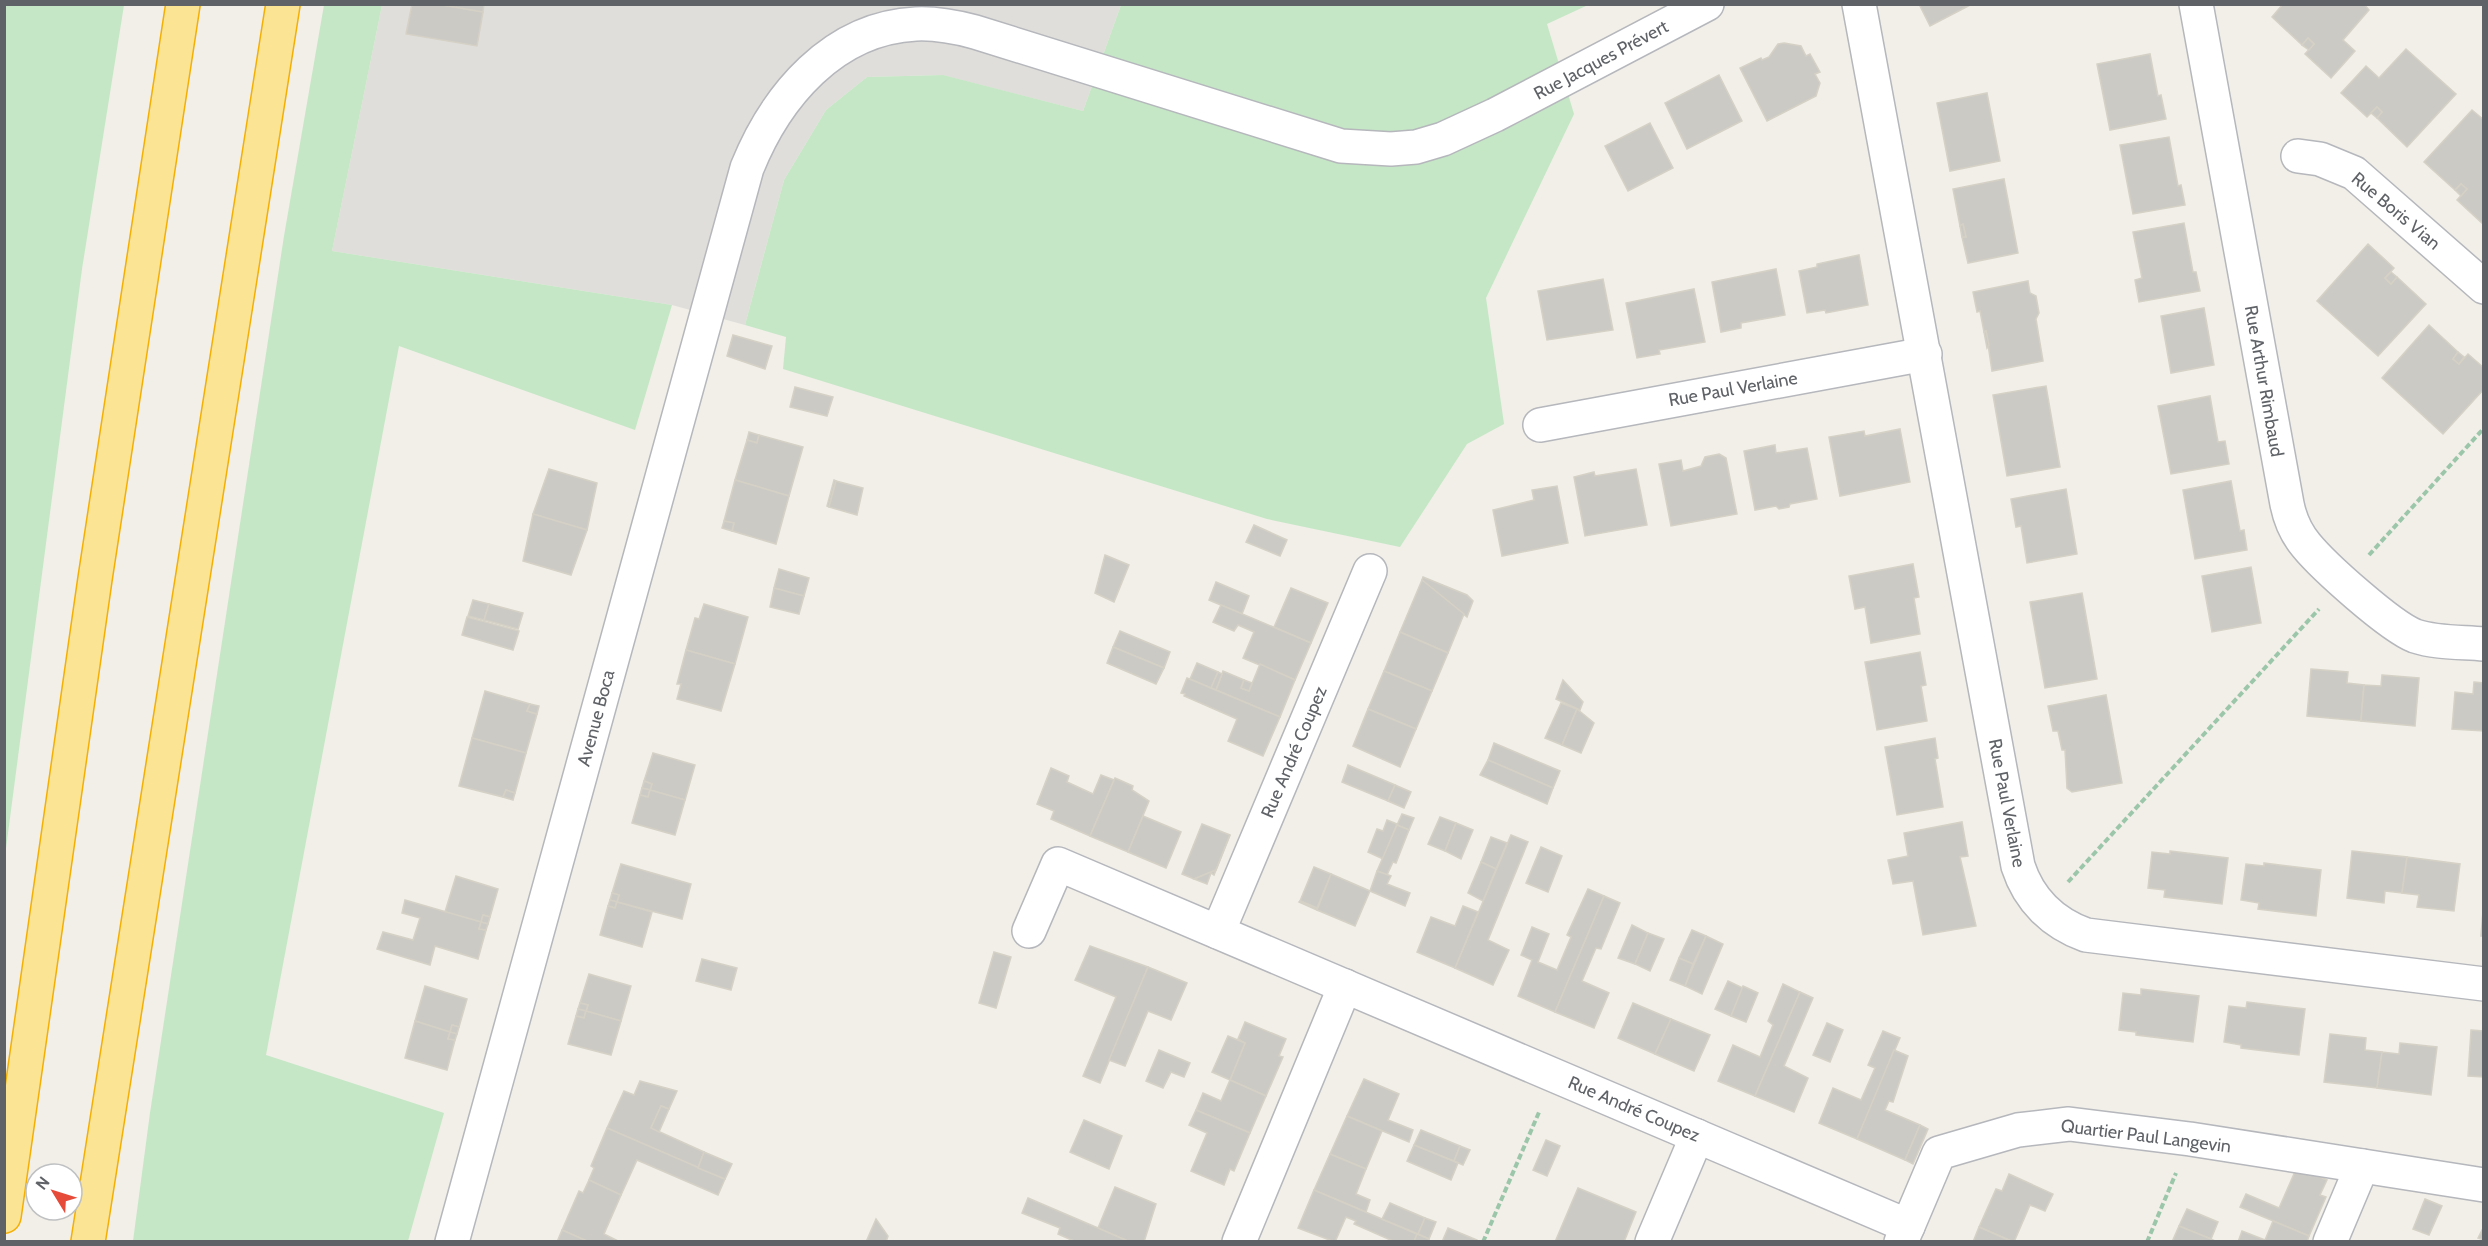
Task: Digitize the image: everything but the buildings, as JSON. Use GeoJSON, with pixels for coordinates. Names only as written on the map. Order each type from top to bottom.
{"type":"FeatureCollection","features":[{"type":"Feature","properties":{"kind":"highway"},"geometry":{"type":"LineString","coordinates":[[4,1216],[95,579],[183,4]]}},
{"type":"Feature","properties":{"kind":"highway"},"geometry":{"type":"LineString","coordinates":[[88,1242],[283,4]]}},
{"type":"Feature","properties":{"kind":"street","name":"Rue Jacques Prévert"},"geometry":{"type":"LineString","coordinates":[[741,195],[747,168],[766,127],[800,81],[837,49],[859,37],[886,28],[916,24],[942,24],[975,32],[1341,146],[1365,149],[1416,147],[1443,139],[1495,115],[1707,4]]}},
{"type":"Feature","properties":{"kind":"street","name":"Rue Paul Verlaine"},"geometry":{"type":"LineString","coordinates":[[1859,4],[2018,866],[2028,890],[2043,909],[2064,926],[2098,938],[2484,984]]}},
{"type":"Feature","properties":{"kind":"street","name":"Rue Arthur Rimbaud"},"geometry":{"type":"LineString","coordinates":[[2196,4],[2289,515],[2307,546],[2385,618],[2405,631],[2427,639],[2484,644]]}},
{"type":"Feature","properties":{"kind":"street","name":"Rue Boris Vian"},"geometry":{"type":"LineString","coordinates":[[2298,156],[2320,159],[2354,173],[2484,287]]}},
{"type":"Feature","properties":{"kind":"street","name":"Avenue Boca"},"geometry":{"type":"LineString","coordinates":[[452,1242],[741,195]]}},
{"type":"Feature","properties":{"kind":"street","name":"Rue Paul Verlaine"},"geometry":{"type":"LineString","coordinates":[[1540,424],[1925,354]]}},
{"type":"Feature","properties":{"kind":"street","name":"Rue André Coupez"},"geometry":{"type":"LineString","coordinates":[[1218,932],[1370,571]]}},
{"type":"Feature","properties":{"kind":"street","name":"Rue André Coupez"},"geometry":{"type":"LineString","coordinates":[[1029,932],[1058,864],[1697,1136],[1904,1234]]}},
{"type":"Feature","properties":{"kind":"street"},"geometry":{"type":"LineString","coordinates":[[1239,1242],[1345,986]]}},
{"type":"Feature","properties":{"kind":"street","name":"Quartier Paul Langevin"},"geometry":{"type":"LineString","coordinates":[[1904,1234],[1939,1153],[1990,1136],[2042,1125],[2069,1124],[2190,1139],[2484,1185]]}},
{"type":"Feature","properties":{"kind":"street"},"geometry":{"type":"LineString","coordinates":[[1652,1242],[1697,1136]]}},
{"type":"Feature","properties":{"kind":"street"},"geometry":{"type":"LineString","coordinates":[[2330,1242],[2362,1166]]}},
{"type":"Feature","properties":{"kind":"path"},"geometry":{"type":"LineString","coordinates":[[2043,909],[2484,428]]}},
{"type":"Feature","properties":{"kind":"path"},"geometry":{"type":"LineString","coordinates":[[1483,1242],[1556,1076]]}},
{"type":"Feature","properties":{"kind":"path"},"geometry":{"type":"LineString","coordinates":[[2147,1242],[2190,1139]]}},
{"type":"Feature","properties":{"kind":"shaded area"},"geometry":{"type":"Polygon","coordinates":[[[382,5],[1121,5],[1083,111],[942,75],[867,77],[826,110],[784,180],[745,325],[672,305],[332,251],[382,5]]]}},
{"type":"Feature","properties":{"kind":"green space"},"geometry":{"type":"Polygon","coordinates":[[[5,4],[124,5],[82,269],[5,856],[5,4]]]}},
{"type":"Feature","properties":{"kind":"green space"},"geometry":{"type":"Polygon","coordinates":[[[324,5],[382,5],[332,251],[672,305],[635,430],[399,346],[266,1055],[444,1113],[408,1241],[133,1241],[150,1113],[284,236],[324,5]]]}},
{"type":"Feature","properties":{"kind":"green space"},"geometry":{"type":"Polygon","coordinates":[[[1121,5],[1588,5],[1547,24],[1574,114],[1486,298],[1504,424],[1467,444],[1400,547],[1267,519],[783,369],[786,337],[745,325],[784,180],[826,110],[867,77],[943,75],[1083,111],[1121,5]]]}}]}
